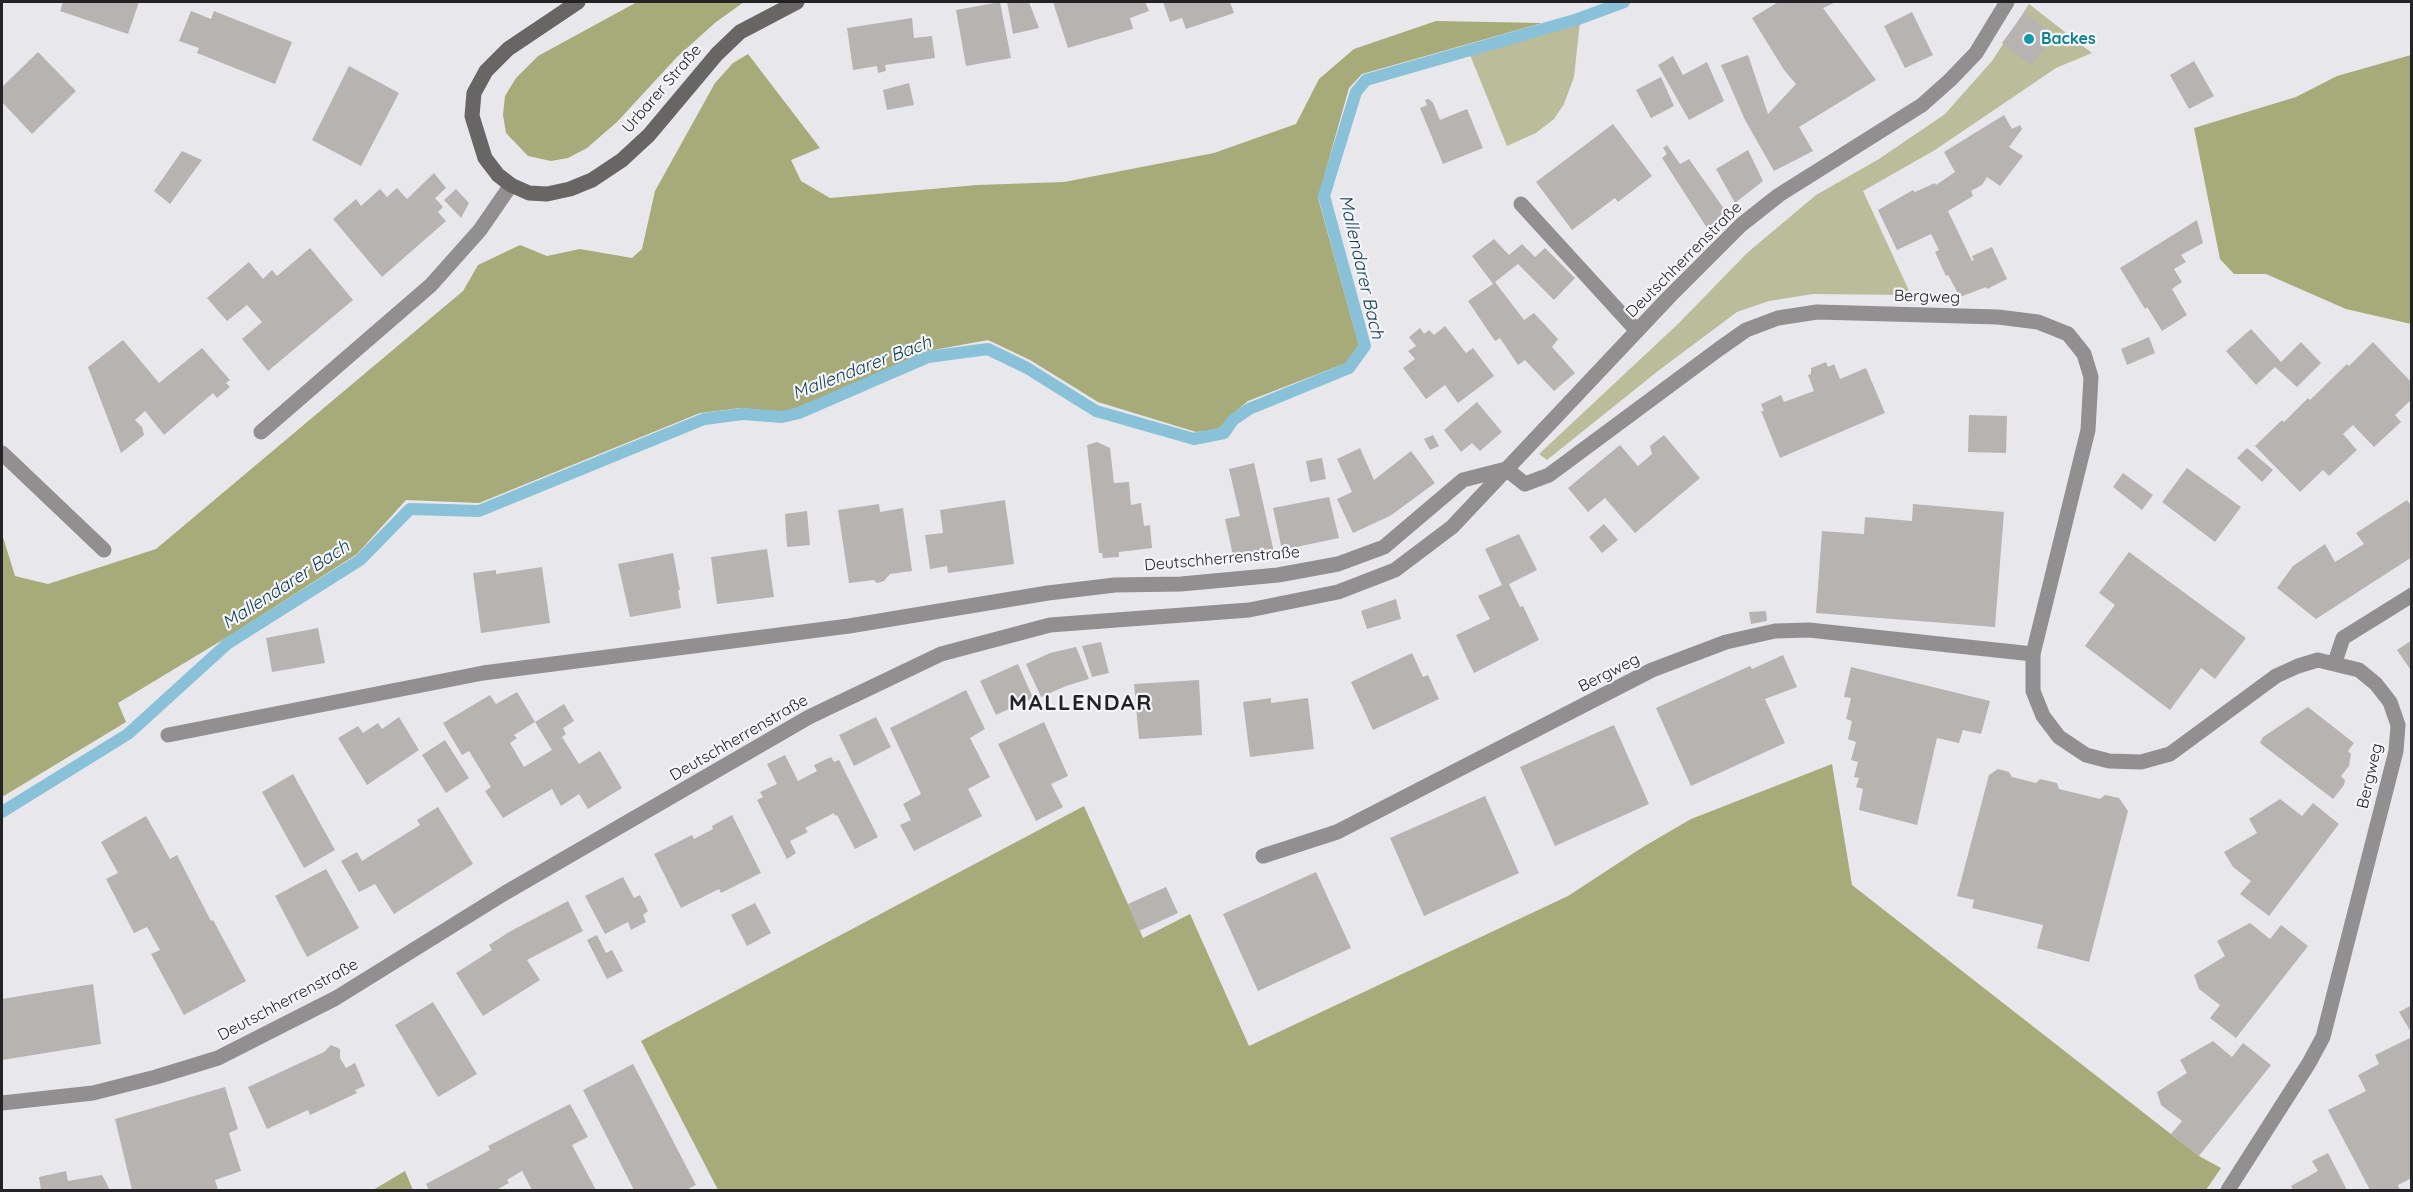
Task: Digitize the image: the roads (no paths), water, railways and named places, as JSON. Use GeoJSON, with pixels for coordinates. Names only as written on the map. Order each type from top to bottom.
{"type":"FeatureCollection","features":[{"type":"Feature","properties":{"kind":"street","name":"Urbarer Straße"},"geometry":{"type":"LineString","coordinates":[[578,2],[508,50],[486,71],[474,93],[472,116],[485,158],[498,175],[511,185],[529,193],[547,194],[570,189],[592,180],[622,160],[649,135],[717,54],[740,32],[797,2]]}},
{"type":"Feature","properties":{"kind":"street","name":"Deutschherrenstraße"},"geometry":{"type":"LineString","coordinates":[[2,1103],[93,1093],[218,1058],[336,998],[505,893],[809,717],[941,654],[1050,625],[1249,610],[1338,592],[1395,570],[1452,527],[1637,331],[1741,225],[1779,195],[1922,105],[1950,80],[1976,52],[2007,2]]}},
{"type":"Feature","properties":{"kind":"street"},"geometry":{"type":"LineString","coordinates":[[261,432],[431,285],[480,230],[511,185]]}},
{"type":"Feature","properties":{"kind":"street"},"geometry":{"type":"LineString","coordinates":[[1521,204],[1637,331]]}},
{"type":"Feature","properties":{"kind":"street","name":"Bergweg"},"geometry":{"type":"LineString","coordinates":[[1506,469],[1524,484],[1549,475],[1737,336],[1746,330],[1778,318],[1817,312],[1998,317],[2038,322],[2068,334],[2084,354],[2091,377],[2088,430],[2033,654],[2033,691],[2043,716],[2059,737],[2086,755],[2109,761],[2141,762],[2170,754],[2276,676],[2318,660],[2359,670],[2376,684],[2390,702],[2398,725],[2396,752],[2322,1037],[2309,1063],[2228,1191]]}},
{"type":"Feature","properties":{"kind":"street"},"geometry":{"type":"LineString","coordinates":[[2,453],[104,550]]}},
{"type":"Feature","properties":{"kind":"street","name":"Deutschherrenstraße"},"geometry":{"type":"LineString","coordinates":[[168,735],[483,673],[849,626],[1048,593],[1115,585],[1181,584],[1278,575],[1338,564],[1384,547],[1463,480],[1506,469]]}},
{"type":"Feature","properties":{"kind":"street"},"geometry":{"type":"LineString","coordinates":[[2336,663],[2343,638],[2412,595]]}},
{"type":"Feature","properties":{"kind":"street","name":"Bergweg"},"geometry":{"type":"LineString","coordinates":[[1263,856],[1337,832],[1652,670],[1726,642],[1775,631],[1809,630],[2033,654]]}},
{"type":"Feature","properties":{"kind":"waterway","name":"Mallendarer Bach"},"geometry":{"type":"LineString","coordinates":[[2,812],[128,734],[227,644],[360,560],[410,509],[479,511],[704,419],[743,414],[782,417],[799,413],[928,357],[988,349],[1027,368],[1096,411],[1194,439],[1224,433],[1233,420],[1249,409],[1349,368],[1365,346],[1324,196],[1356,92],[1366,80],[1578,19],[1624,2]]}},
{"type":"Feature","properties":{"kind":"place","name":"Backes"},"geometry":{"type":"Point","coordinates":[2029,39]}},
{"type":"Feature","properties":{"kind":"district","name":"MALLENDAR"},"geometry":{"type":"Point","coordinates":[1081,703]}}]}
